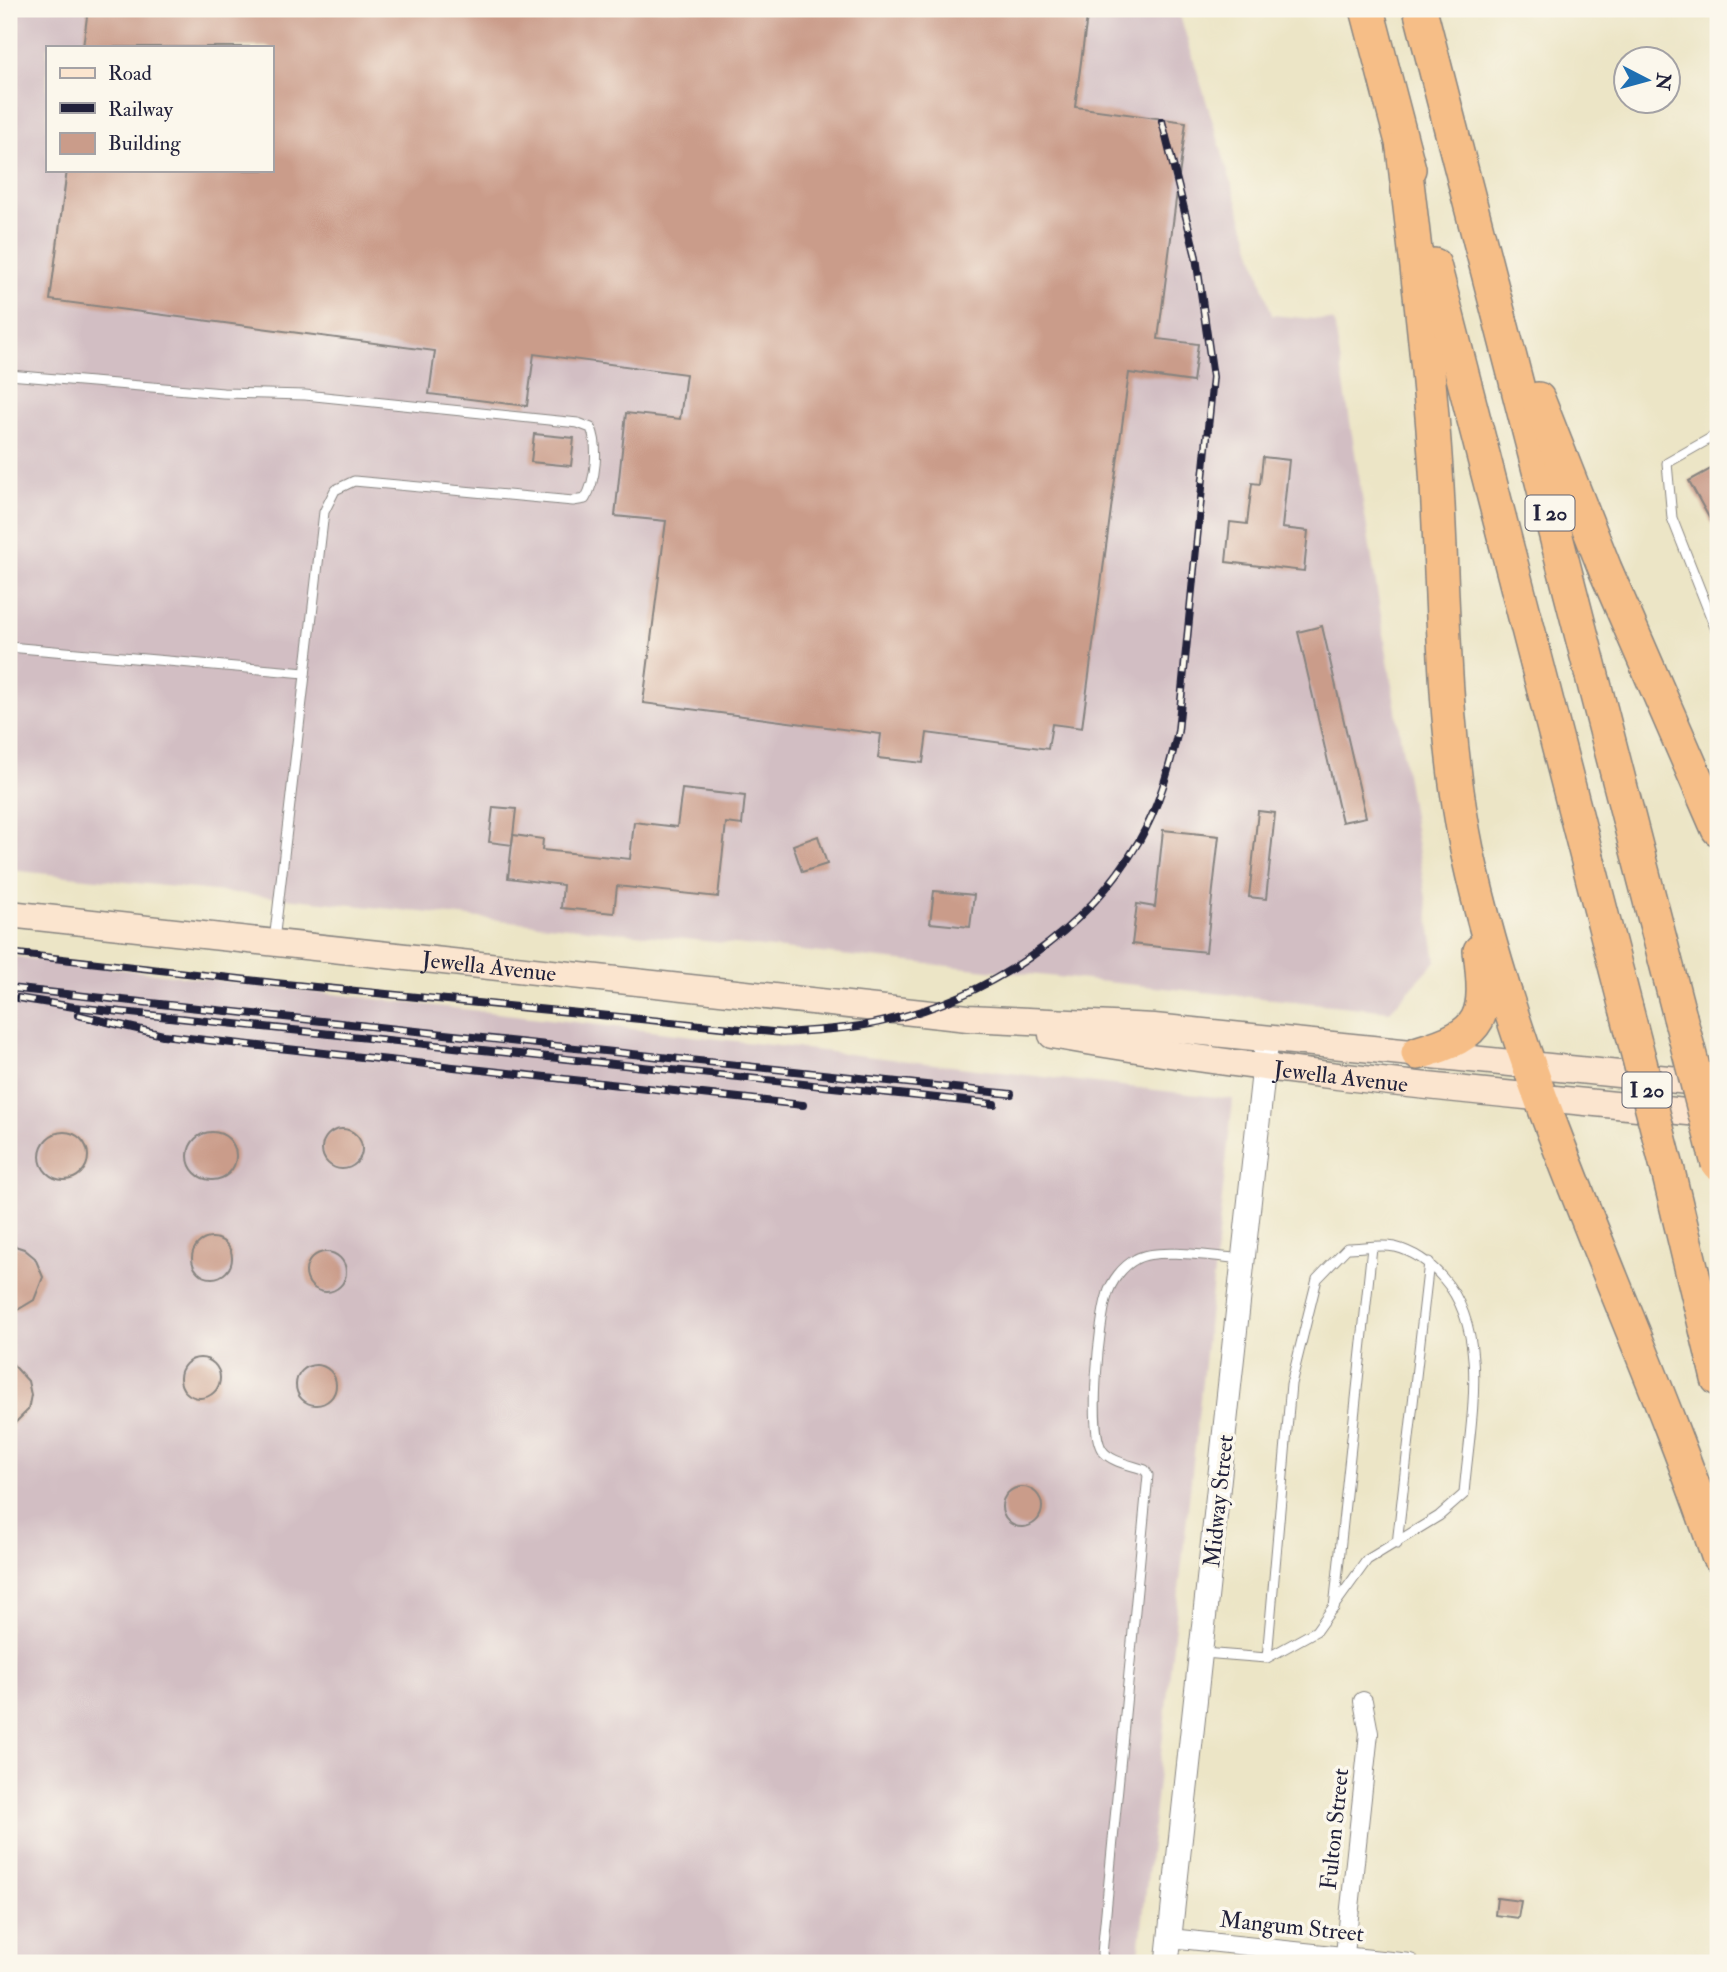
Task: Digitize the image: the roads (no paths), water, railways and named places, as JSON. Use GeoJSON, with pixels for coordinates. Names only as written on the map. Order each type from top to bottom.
{"type":"FeatureCollection","features":[{"type":"Feature","properties":{"kind":"highway","name":"I 20"},"geometry":{"type":"LineString","coordinates":[[1367,9],[1668,1171],[1718,1379]]}},
{"type":"Feature","properties":{"kind":"highway","name":"I 20"},"geometry":{"type":"LineString","coordinates":[[1420,9],[1718,1164]]}},
{"type":"Feature","properties":{"kind":"highway"},"geometry":{"type":"LineString","coordinates":[[1403,148],[1428,374],[1452,749],[1481,958],[1482,1012],[1457,1040],[1418,1053]]}},
{"type":"Feature","properties":{"kind":"highway"},"geometry":{"type":"LineString","coordinates":[[1496,302],[1567,466],[1605,569],[1718,829]]}},
{"type":"Feature","properties":{"kind":"highway"},"geometry":{"type":"LineString","coordinates":[[1468,854],[1526,1063],[1642,1349],[1718,1556]]}},
{"type":"Feature","properties":{"kind":"main road","name":"Jewella Avenue"},"geometry":{"type":"LineString","coordinates":[[9,914],[968,1018],[1154,1027],[1718,1084]]}},
{"type":"Feature","properties":{"kind":"main road","name":"Jewella Avenue"},"geometry":{"type":"LineString","coordinates":[[968,1018],[1117,1047],[1539,1097],[1718,1115]]}},
{"type":"Feature","properties":{"kind":"street","name":"Midway Street"},"geometry":{"type":"LineString","coordinates":[[1167,1963],[1266,1039]]}},
{"type":"Feature","properties":{"kind":"street","name":"Fulton Street"},"geometry":{"type":"LineString","coordinates":[[1345,1960],[1369,1733],[1363,1701]]}},
{"type":"Feature","properties":{"kind":"street","name":"Mangum Street"},"geometry":{"type":"LineString","coordinates":[[1170,1938],[1345,1960],[1410,1963]]}},
{"type":"Feature","properties":{"kind":"lane"},"geometry":{"type":"LineString","coordinates":[[9,375],[223,393],[305,395],[578,423],[591,428],[596,440],[591,489],[585,499],[573,501],[366,481],[354,481],[335,490],[324,512],[274,943]]}},
{"type":"Feature","properties":{"kind":"lane"},"geometry":{"type":"LineString","coordinates":[[1718,434],[1667,463],[1672,518],[1718,635]]}},
{"type":"Feature","properties":{"kind":"lane"},"geometry":{"type":"LineString","coordinates":[[9,647],[305,673]]}},
{"type":"Feature","properties":{"kind":"lane"},"geometry":{"type":"LineString","coordinates":[[1334,1609],[1372,1247]]}},
{"type":"Feature","properties":{"kind":"lane"},"geometry":{"type":"LineString","coordinates":[[1201,1653],[1267,1658],[1316,1631],[1367,1560],[1439,1516],[1464,1494],[1474,1365],[1471,1331],[1455,1292],[1429,1262],[1394,1247],[1347,1248],[1317,1279],[1291,1384],[1267,1658]]}},
{"type":"Feature","properties":{"kind":"lane"},"geometry":{"type":"LineString","coordinates":[[1104,1959],[1149,1475],[1145,1470],[1108,1457],[1100,1448],[1096,1429],[1097,1352],[1107,1294],[1123,1269],[1147,1255],[1244,1259]]}},
{"type":"Feature","properties":{"kind":"lane"},"geometry":{"type":"LineString","coordinates":[[1396,1544],[1429,1262]]}},
{"type":"Feature","properties":{"kind":"railway"},"geometry":{"type":"LineString","coordinates":[[9,953],[275,983],[783,1033],[863,1025],[927,1009],[999,977],[1032,956],[1092,904],[1139,841],[1158,801],[1178,731],[1213,377],[1196,257],[1162,121]]}},
{"type":"Feature","properties":{"kind":"railway"},"geometry":{"type":"LineString","coordinates":[[9,988],[1011,1094]]}},
{"type":"Feature","properties":{"kind":"railway"},"geometry":{"type":"LineString","coordinates":[[18,998],[74,1007],[994,1104]]}},
{"type":"Feature","properties":{"kind":"railway"},"geometry":{"type":"LineString","coordinates":[[78,1015],[163,1035],[803,1105]]}}]}
